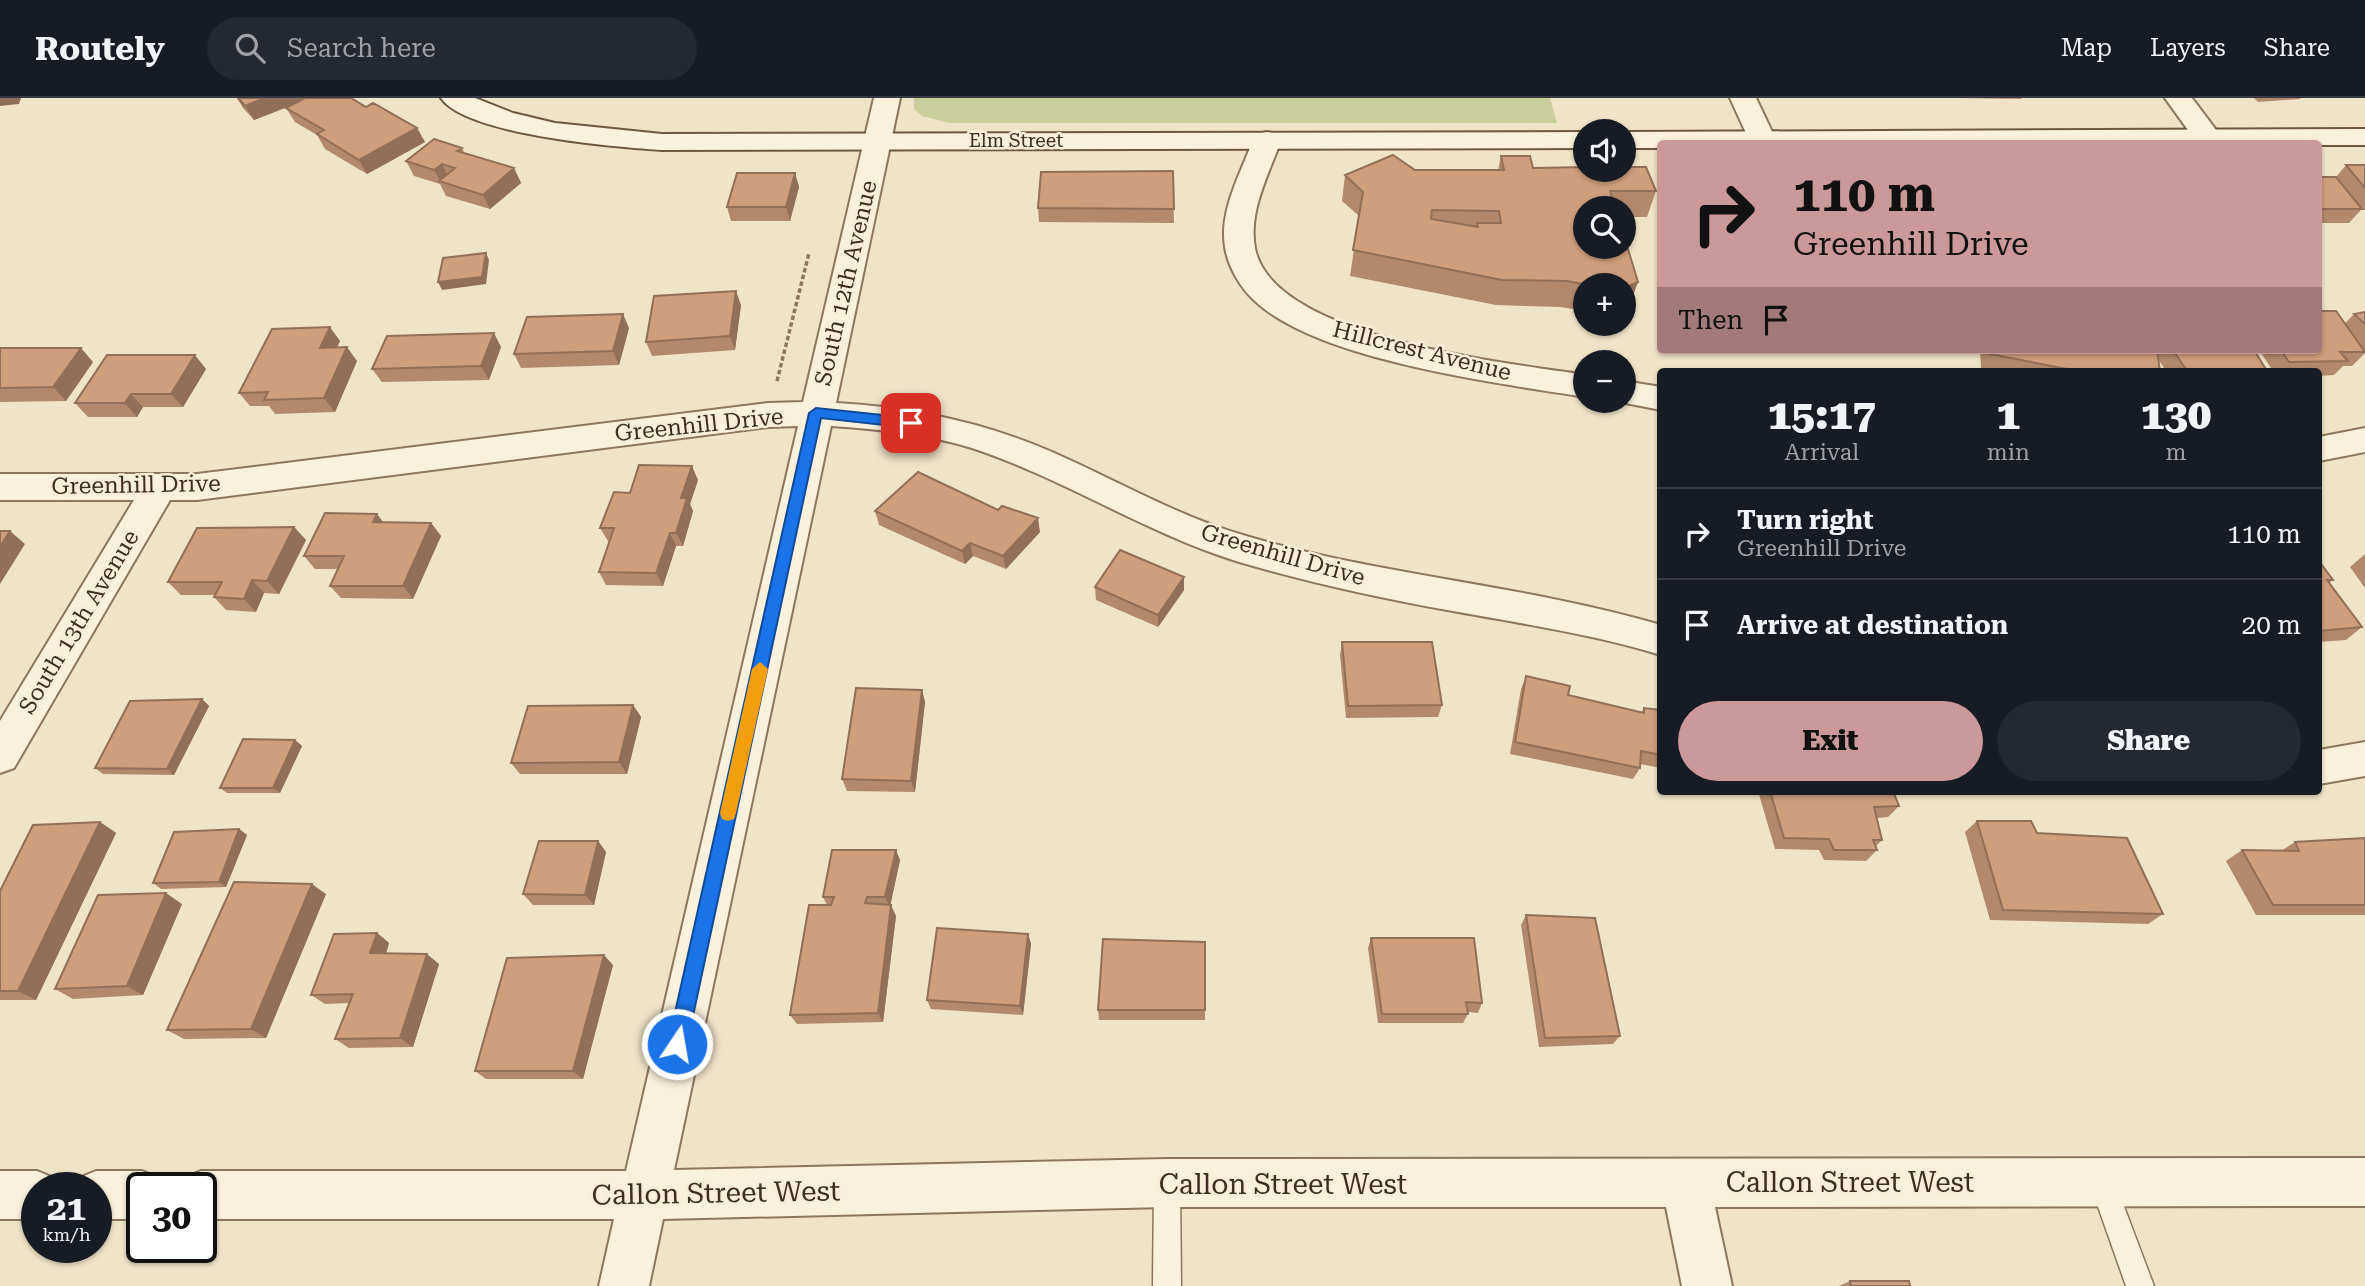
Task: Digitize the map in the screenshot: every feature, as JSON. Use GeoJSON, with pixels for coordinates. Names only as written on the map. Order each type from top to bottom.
{"type":"FeatureCollection","features":[{"type":"Feature","properties":{"kind":"street","name":"Elm Street"},"geometry":{"type":"LineString","coordinates":[[454,98],[480,112],[544,131],[662,142],[1573,140]]}},
{"type":"Feature","properties":{"kind":"street","name":"South 12th Avenue"},"geometry":{"type":"LineString","coordinates":[[624,1286],[887,98]]}},
{"type":"Feature","properties":{"kind":"street"},"geometry":{"type":"LineString","coordinates":[[1743,98],[1762,140]]}},
{"type":"Feature","properties":{"kind":"street"},"geometry":{"type":"LineString","coordinates":[[2178,98],[2208,138]]}},
{"type":"Feature","properties":{"kind":"street"},"geometry":{"type":"LineString","coordinates":[[1636,140],[2365,137]]}},
{"type":"Feature","properties":{"kind":"street","name":"Hillcrest Avenue"},"geometry":{"type":"LineString","coordinates":[[1267,140],[1242,211],[1239,238],[1247,268],[1259,287],[1271,298],[1290,312],[1326,328],[1396,349],[1496,372],[1573,384]]}},
{"type":"Feature","properties":{"kind":"street"},"geometry":{"type":"LineString","coordinates":[[1636,395],[1657,398]]}},
{"type":"Feature","properties":{"kind":"street","name":"Greenhill Drive"},"geometry":{"type":"LineString","coordinates":[[0,487],[197,487],[751,417],[816,413],[888,419],[955,431],[994,443],[1057,468],[1136,507],[1234,546],[1319,570],[1427,592],[1554,613],[1657,639]]}},
{"type":"Feature","properties":{"kind":"street"},"geometry":{"type":"LineString","coordinates":[[2322,448],[2365,440]]}},
{"type":"Feature","properties":{"kind":"street","name":"South 13th Avenue"},"geometry":{"type":"LineString","coordinates":[[0,756],[159,488]]}},
{"type":"Feature","properties":{"kind":"street"},"geometry":{"type":"LineString","coordinates":[[2322,766],[2365,759]]}},
{"type":"Feature","properties":{"kind":"street","name":"Callon Street West"},"geometry":{"type":"LineString","coordinates":[[217,1195],[644,1195],[1167,1183],[2365,1182]]}},
{"type":"Feature","properties":{"kind":"street"},"geometry":{"type":"LineString","coordinates":[[1686,1183],[1707,1286]]}},
{"type":"Feature","properties":{"kind":"street"},"geometry":{"type":"LineString","coordinates":[[0,1195],[21,1195]]}},
{"type":"Feature","properties":{"kind":"lane"},"geometry":{"type":"LineString","coordinates":[[2102,1181],[2140,1286]]}},
{"type":"Feature","properties":{"kind":"lane"},"geometry":{"type":"LineString","coordinates":[[1167,1183],[1167,1286]]}},
{"type":"Feature","properties":{"kind":"path"},"geometry":{"type":"LineString","coordinates":[[776,383],[812,242]]}},
{"type":"Feature","properties":{"kind":"green space"},"geometry":{"type":"Polygon","coordinates":[[[914,98],[1550,98],[1557,123],[950,123],[922,116],[914,109],[914,98]]]}},
{"type":"Feature","properties":{"kind":"building"},"geometry":{"type":"Polygon","coordinates":[[[238,98],[265,98],[245,106],[238,98]]]}},
{"type":"Feature","properties":{"kind":"building"},"geometry":{"type":"Polygon","coordinates":[[[305,98],[351,98],[366,107],[373,103],[417,128],[359,160],[317,134],[324,130],[286,108],[305,98]]]}},
{"type":"Feature","properties":{"kind":"building"},"geometry":{"type":"Polygon","coordinates":[[[434,139],[462,148],[457,151],[514,168],[483,195],[439,181],[455,168],[442,164],[434,170],[406,161],[434,139]]]}},
{"type":"Feature","properties":{"kind":"building"},"geometry":{"type":"Polygon","coordinates":[[[1393,155],[1415,170],[1504,170],[1501,156],[1530,156],[1533,168],[1573,167],[1573,182],[1636,182],[1636,167],[1646,167],[1656,191],[1610,191],[1611,196],[1573,196],[1573,259],[1631,259],[1635,273],[1573,273],[1573,282],[1502,280],[1353,250],[1363,192],[1345,175],[1393,155]],[[1432,210],[1431,219],[1478,227],[1477,223],[1501,223],[1499,211],[1432,210]]]}},
{"type":"Feature","properties":{"kind":"building"},"geometry":{"type":"Polygon","coordinates":[[[2346,165],[2365,165],[2365,188],[2346,165]]]}},
{"type":"Feature","properties":{"kind":"building"},"geometry":{"type":"Polygon","coordinates":[[[1173,171],[1174,209],[1038,208],[1041,172],[1173,171]]]}},
{"type":"Feature","properties":{"kind":"building"},"geometry":{"type":"Polygon","coordinates":[[[737,173],[795,173],[786,207],[727,207],[737,173]]]}},
{"type":"Feature","properties":{"kind":"building"},"geometry":{"type":"Polygon","coordinates":[[[2322,177],[2336,177],[2362,209],[2322,209],[2322,177]]]}},
{"type":"Feature","properties":{"kind":"building"},"geometry":{"type":"Polygon","coordinates":[[[486,253],[482,277],[438,282],[443,258],[486,253]]]}},
{"type":"Feature","properties":{"kind":"building"},"geometry":{"type":"Polygon","coordinates":[[[736,291],[730,336],[646,342],[654,296],[736,291]]]}},
{"type":"Feature","properties":{"kind":"building"},"geometry":{"type":"Polygon","coordinates":[[[2322,311],[2336,311],[2365,352],[2340,352],[2348,361],[2289,362],[2284,354],[2322,354],[2322,311]]]}},
{"type":"Feature","properties":{"kind":"building"},"geometry":{"type":"Polygon","coordinates":[[[2365,312],[2365,324],[2354,314],[2365,312]]]}},
{"type":"Feature","properties":{"kind":"building"},"geometry":{"type":"Polygon","coordinates":[[[623,314],[613,351],[514,354],[527,317],[623,314]]]}},
{"type":"Feature","properties":{"kind":"building"},"geometry":{"type":"Polygon","coordinates":[[[330,327],[320,348],[347,347],[324,398],[264,400],[268,392],[239,393],[272,329],[330,327]]]}},
{"type":"Feature","properties":{"kind":"building"},"geometry":{"type":"Polygon","coordinates":[[[494,333],[481,366],[372,369],[387,336],[494,333]]]}},
{"type":"Feature","properties":{"kind":"building"},"geometry":{"type":"Polygon","coordinates":[[[0,348],[81,348],[53,387],[0,388],[0,348]]]}},
{"type":"Feature","properties":{"kind":"building"},"geometry":{"type":"Polygon","coordinates":[[[1990,354],[2158,354],[2160,368],[2062,368],[1990,354]]]}},
{"type":"Feature","properties":{"kind":"building"},"geometry":{"type":"Polygon","coordinates":[[[2176,354],[2256,354],[2265,368],[2185,368],[2176,354]]]}},
{"type":"Feature","properties":{"kind":"building"},"geometry":{"type":"Polygon","coordinates":[[[107,355],[195,355],[171,394],[131,394],[125,403],[75,403],[107,355]]]}},
{"type":"Feature","properties":{"kind":"building"},"geometry":{"type":"Polygon","coordinates":[[[639,465],[692,466],[681,498],[687,498],[676,533],[670,533],[656,573],[599,572],[614,528],[600,528],[614,492],[630,493],[639,465]]]}},
{"type":"Feature","properties":{"kind":"building"},"geometry":{"type":"Polygon","coordinates":[[[918,472],[998,510],[1002,506],[1038,518],[1003,556],[970,543],[962,551],[875,511],[918,472]]]}},
{"type":"Feature","properties":{"kind":"building"},"geometry":{"type":"Polygon","coordinates":[[[325,513],[377,514],[373,522],[431,523],[403,586],[330,586],[344,556],[304,556],[325,513]]]}},
{"type":"Feature","properties":{"kind":"building"},"geometry":{"type":"Polygon","coordinates":[[[294,527],[267,581],[252,580],[244,599],[214,597],[222,582],[168,582],[197,528],[294,527]]]}},
{"type":"Feature","properties":{"kind":"building"},"geometry":{"type":"Polygon","coordinates":[[[0,531],[10,531],[0,547],[0,531]]]}},
{"type":"Feature","properties":{"kind":"building"},"geometry":{"type":"Polygon","coordinates":[[[1120,550],[1184,577],[1158,615],[1095,587],[1120,550]]]}},
{"type":"Feature","properties":{"kind":"building"},"geometry":{"type":"Polygon","coordinates":[[[2322,565],[2333,580],[2327,580],[2362,627],[2322,631],[2322,565]]]}},
{"type":"Feature","properties":{"kind":"building"},"geometry":{"type":"Polygon","coordinates":[[[1342,642],[1432,642],[1442,705],[1348,706],[1342,642]]]}},
{"type":"Feature","properties":{"kind":"building"},"geometry":{"type":"Polygon","coordinates":[[[1526,676],[1570,686],[1568,695],[1644,713],[1644,708],[1657,710],[1657,754],[1641,751],[1640,768],[1515,742],[1526,676]]]}},
{"type":"Feature","properties":{"kind":"building"},"geometry":{"type":"Polygon","coordinates":[[[856,688],[922,690],[911,781],[842,779],[856,688]]]}},
{"type":"Feature","properties":{"kind":"building"},"geometry":{"type":"Polygon","coordinates":[[[202,699],[167,769],[95,768],[130,701],[202,699]]]}},
{"type":"Feature","properties":{"kind":"building"},"geometry":{"type":"Polygon","coordinates":[[[633,705],[619,762],[511,763],[528,706],[633,705]]]}},
{"type":"Feature","properties":{"kind":"building"},"geometry":{"type":"Polygon","coordinates":[[[243,739],[295,740],[273,788],[220,788],[243,739]]]}},
{"type":"Feature","properties":{"kind":"building"},"geometry":{"type":"Polygon","coordinates":[[[1771,795],[1895,795],[1899,806],[1874,807],[1882,840],[1873,840],[1877,850],[1834,850],[1829,839],[1784,838],[1771,795]]]}},
{"type":"Feature","properties":{"kind":"building"},"geometry":{"type":"Polygon","coordinates":[[[1977,821],[2031,821],[2037,833],[2127,838],[2163,914],[2003,910],[1977,821]]]}},
{"type":"Feature","properties":{"kind":"building"},"geometry":{"type":"Polygon","coordinates":[[[100,822],[18,991],[0,991],[0,891],[33,825],[100,822]]]}},
{"type":"Feature","properties":{"kind":"building"},"geometry":{"type":"Polygon","coordinates":[[[239,829],[219,882],[153,883],[174,832],[239,829]]]}},
{"type":"Feature","properties":{"kind":"building"},"geometry":{"type":"Polygon","coordinates":[[[2365,838],[2365,905],[2273,905],[2242,850],[2299,851],[2295,842],[2365,838]]]}},
{"type":"Feature","properties":{"kind":"building"},"geometry":{"type":"Polygon","coordinates":[[[539,841],[598,841],[585,895],[523,894],[539,841]]]}},
{"type":"Feature","properties":{"kind":"building"},"geometry":{"type":"Polygon","coordinates":[[[832,850],[896,850],[885,897],[867,897],[865,903],[891,905],[878,1013],[790,1015],[809,905],[831,905],[834,897],[823,897],[832,850]]]}},
{"type":"Feature","properties":{"kind":"building"},"geometry":{"type":"Polygon","coordinates":[[[234,882],[312,884],[251,1029],[167,1030],[234,882]]]}},
{"type":"Feature","properties":{"kind":"building"},"geometry":{"type":"Polygon","coordinates":[[[166,893],[127,986],[55,989],[98,895],[166,893]]]}},
{"type":"Feature","properties":{"kind":"building"},"geometry":{"type":"Polygon","coordinates":[[[1526,915],[1595,918],[1620,1036],[1545,1038],[1526,915]]]}},
{"type":"Feature","properties":{"kind":"building"},"geometry":{"type":"Polygon","coordinates":[[[937,928],[1028,934],[1020,1006],[927,1000],[937,928]]]}},
{"type":"Feature","properties":{"kind":"building"},"geometry":{"type":"Polygon","coordinates":[[[377,933],[370,953],[427,954],[400,1038],[335,1039],[353,994],[311,995],[334,934],[377,933]]]}},
{"type":"Feature","properties":{"kind":"building"},"geometry":{"type":"Polygon","coordinates":[[[1371,938],[1474,938],[1482,1003],[1466,1002],[1468,1014],[1382,1014],[1371,938]]]}},
{"type":"Feature","properties":{"kind":"building"},"geometry":{"type":"Polygon","coordinates":[[[1103,939],[1205,942],[1205,1010],[1098,1010],[1103,939]]]}},
{"type":"Feature","properties":{"kind":"building"},"geometry":{"type":"Polygon","coordinates":[[[604,955],[573,1071],[475,1071],[507,958],[604,955]]]}},
{"type":"Feature","properties":{"kind":"building"},"geometry":{"type":"Polygon","coordinates":[[[1850,1281],[1909,1281],[1910,1286],[1851,1286],[1850,1281]]]}},
{"type":"Feature","properties":{"kind":"slow traffic"},"geometry":{"type":"LineString","coordinates":[[728,813],[760,669]]}},
{"type":"Feature","properties":{"kind":"route"},"geometry":{"type":"LineString","coordinates":[[677,1044],[816,413],[911,423]]}}]}
